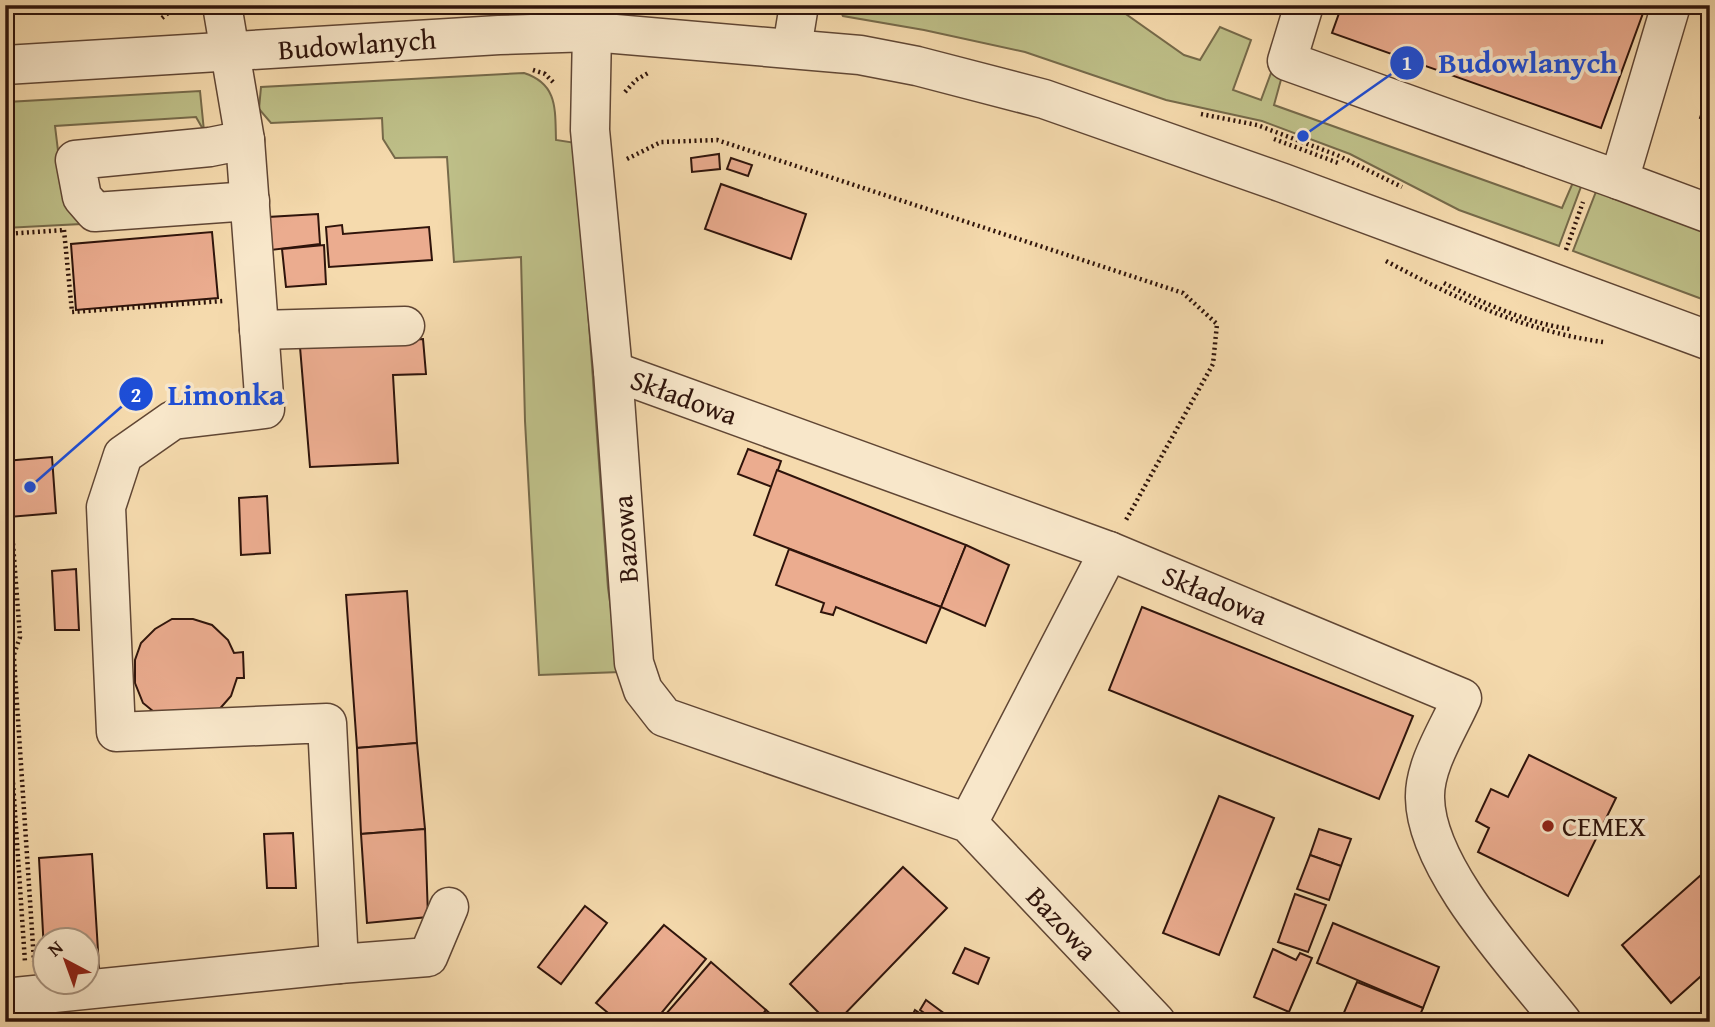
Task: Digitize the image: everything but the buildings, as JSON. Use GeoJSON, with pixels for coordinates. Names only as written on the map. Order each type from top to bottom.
{"type":"FeatureCollection","features":[{"type":"Feature","properties":{"kind":"street"},"geometry":{"type":"LineString","coordinates":[[222,5],[245,140],[265,409],[173,420],[123,455],[106,507],[116,732],[327,723],[339,964]]}},
{"type":"Feature","properties":{"kind":"street"},"geometry":{"type":"LineString","coordinates":[[792,48],[799,5]]}},
{"type":"Feature","properties":{"kind":"street"},"geometry":{"type":"LineString","coordinates":[[1304,5],[1287,61],[1710,214]]}},
{"type":"Feature","properties":{"kind":"street"},"geometry":{"type":"LineString","coordinates":[[1619,180],[1671,5]]}},
{"type":"Feature","properties":{"kind":"street","name":"Budowlanych"},"geometry":{"type":"LineString","coordinates":[[5,65],[592,32],[860,55],[918,66],[1044,99],[1283,183],[1710,341]]}},
{"type":"Feature","properties":{"kind":"street","name":"Bazowa"},"geometry":{"type":"LineString","coordinates":[[592,32],[589,114],[593,174],[613,372],[634,663],[643,690],[664,717],[968,823],[1156,1022]]}},
{"type":"Feature","properties":{"kind":"street"},"geometry":{"type":"LineString","coordinates":[[245,140],[210,147],[75,160],[82,197],[95,212],[250,201]]}},
{"type":"Feature","properties":{"kind":"street"},"geometry":{"type":"LineString","coordinates":[[259,330],[405,327]]}},
{"type":"Feature","properties":{"kind":"street","name":"Składowa"},"geometry":{"type":"LineString","coordinates":[[613,372],[1109,551],[1462,698],[1429,774],[1424,796],[1428,822],[1446,869],[1562,1022]]}},
{"type":"Feature","properties":{"kind":"street"},"geometry":{"type":"LineString","coordinates":[[968,823],[1109,551]]}},
{"type":"Feature","properties":{"kind":"street"},"geometry":{"type":"LineString","coordinates":[[23,996],[428,957],[449,907]]}},
{"type":"Feature","properties":{"kind":"path"},"geometry":{"type":"LineString","coordinates":[[617,94],[628,79],[644,65]]}},
{"type":"Feature","properties":{"kind":"path"},"geometry":{"type":"LineString","coordinates":[[622,103],[625,93],[636,80],[656,71]]}},
{"type":"Feature","properties":{"kind":"path"},"geometry":{"type":"LineString","coordinates":[[593,174],[661,142],[718,139],[1183,293],[1217,324],[1213,364],[1109,551]]}},
{"type":"Feature","properties":{"kind":"path"},"geometry":{"type":"LineString","coordinates":[[5,234],[77,229]]}},
{"type":"Feature","properties":{"kind":"path"},"geometry":{"type":"LineString","coordinates":[[64,230],[72,312],[225,301]]}},
{"type":"Feature","properties":{"kind":"path"},"geometry":{"type":"LineString","coordinates":[[1566,249],[1572,231]]}},
{"type":"Feature","properties":{"kind":"path"},"geometry":{"type":"LineString","coordinates":[[1375,255],[1460,301],[1549,332],[1613,343]]}},
{"type":"Feature","properties":{"kind":"path"},"geometry":{"type":"LineString","coordinates":[[1391,255],[1492,306],[1553,327],[1590,332]]}},
{"type":"Feature","properties":{"kind":"path"},"geometry":{"type":"LineString","coordinates":[[5,394],[8,427],[5,440]]}},
{"type":"Feature","properties":{"kind":"path"},"geometry":{"type":"LineString","coordinates":[[5,523],[13,544],[20,637],[6,678],[23,996]]}},
{"type":"Feature","properties":{"kind":"path"},"geometry":{"type":"LineString","coordinates":[[5,564],[14,655],[23,996]]}},
{"type":"Feature","properties":{"kind":"green space"},"geometry":{"type":"Polygon","coordinates":[[[837,5],[1113,5],[1184,55],[1200,60],[1220,27],[1251,40],[1233,90],[1261,100],[1271,73],[1282,76],[1274,105],[1562,208],[1574,180],[1582,184],[1559,246],[1459,210],[1350,154],[1262,121],[1166,100],[1025,52],[843,16],[837,5]]]}},
{"type":"Feature","properties":{"kind":"green space"},"geometry":{"type":"Polygon","coordinates":[[[524,73],[535,78],[549,91],[554,108],[556,140],[576,143],[608,588],[620,672],[539,675],[525,421],[521,257],[454,262],[447,157],[395,158],[383,139],[382,118],[271,123],[259,109],[261,87],[524,73]]]}},
{"type":"Feature","properties":{"kind":"green space"},"geometry":{"type":"Polygon","coordinates":[[[200,91],[204,131],[196,117],[55,126],[60,167],[81,224],[5,228],[7,102],[200,91]]]}},
{"type":"Feature","properties":{"kind":"green space"},"geometry":{"type":"Polygon","coordinates":[[[1597,189],[1710,230],[1710,302],[1573,251],[1597,189]]]}},
{"type":"Feature","properties":{"kind":"place","name":"Budowlanych"},"geometry":{"type":"Point","coordinates":[1303,136]}},
{"type":"Feature","properties":{"kind":"place","name":"Limonka"},"geometry":{"type":"Point","coordinates":[30,487]}},
{"type":"Feature","properties":{"kind":"place","name":"СEMEX"},"geometry":{"type":"Point","coordinates":[1548,826]}}]}
